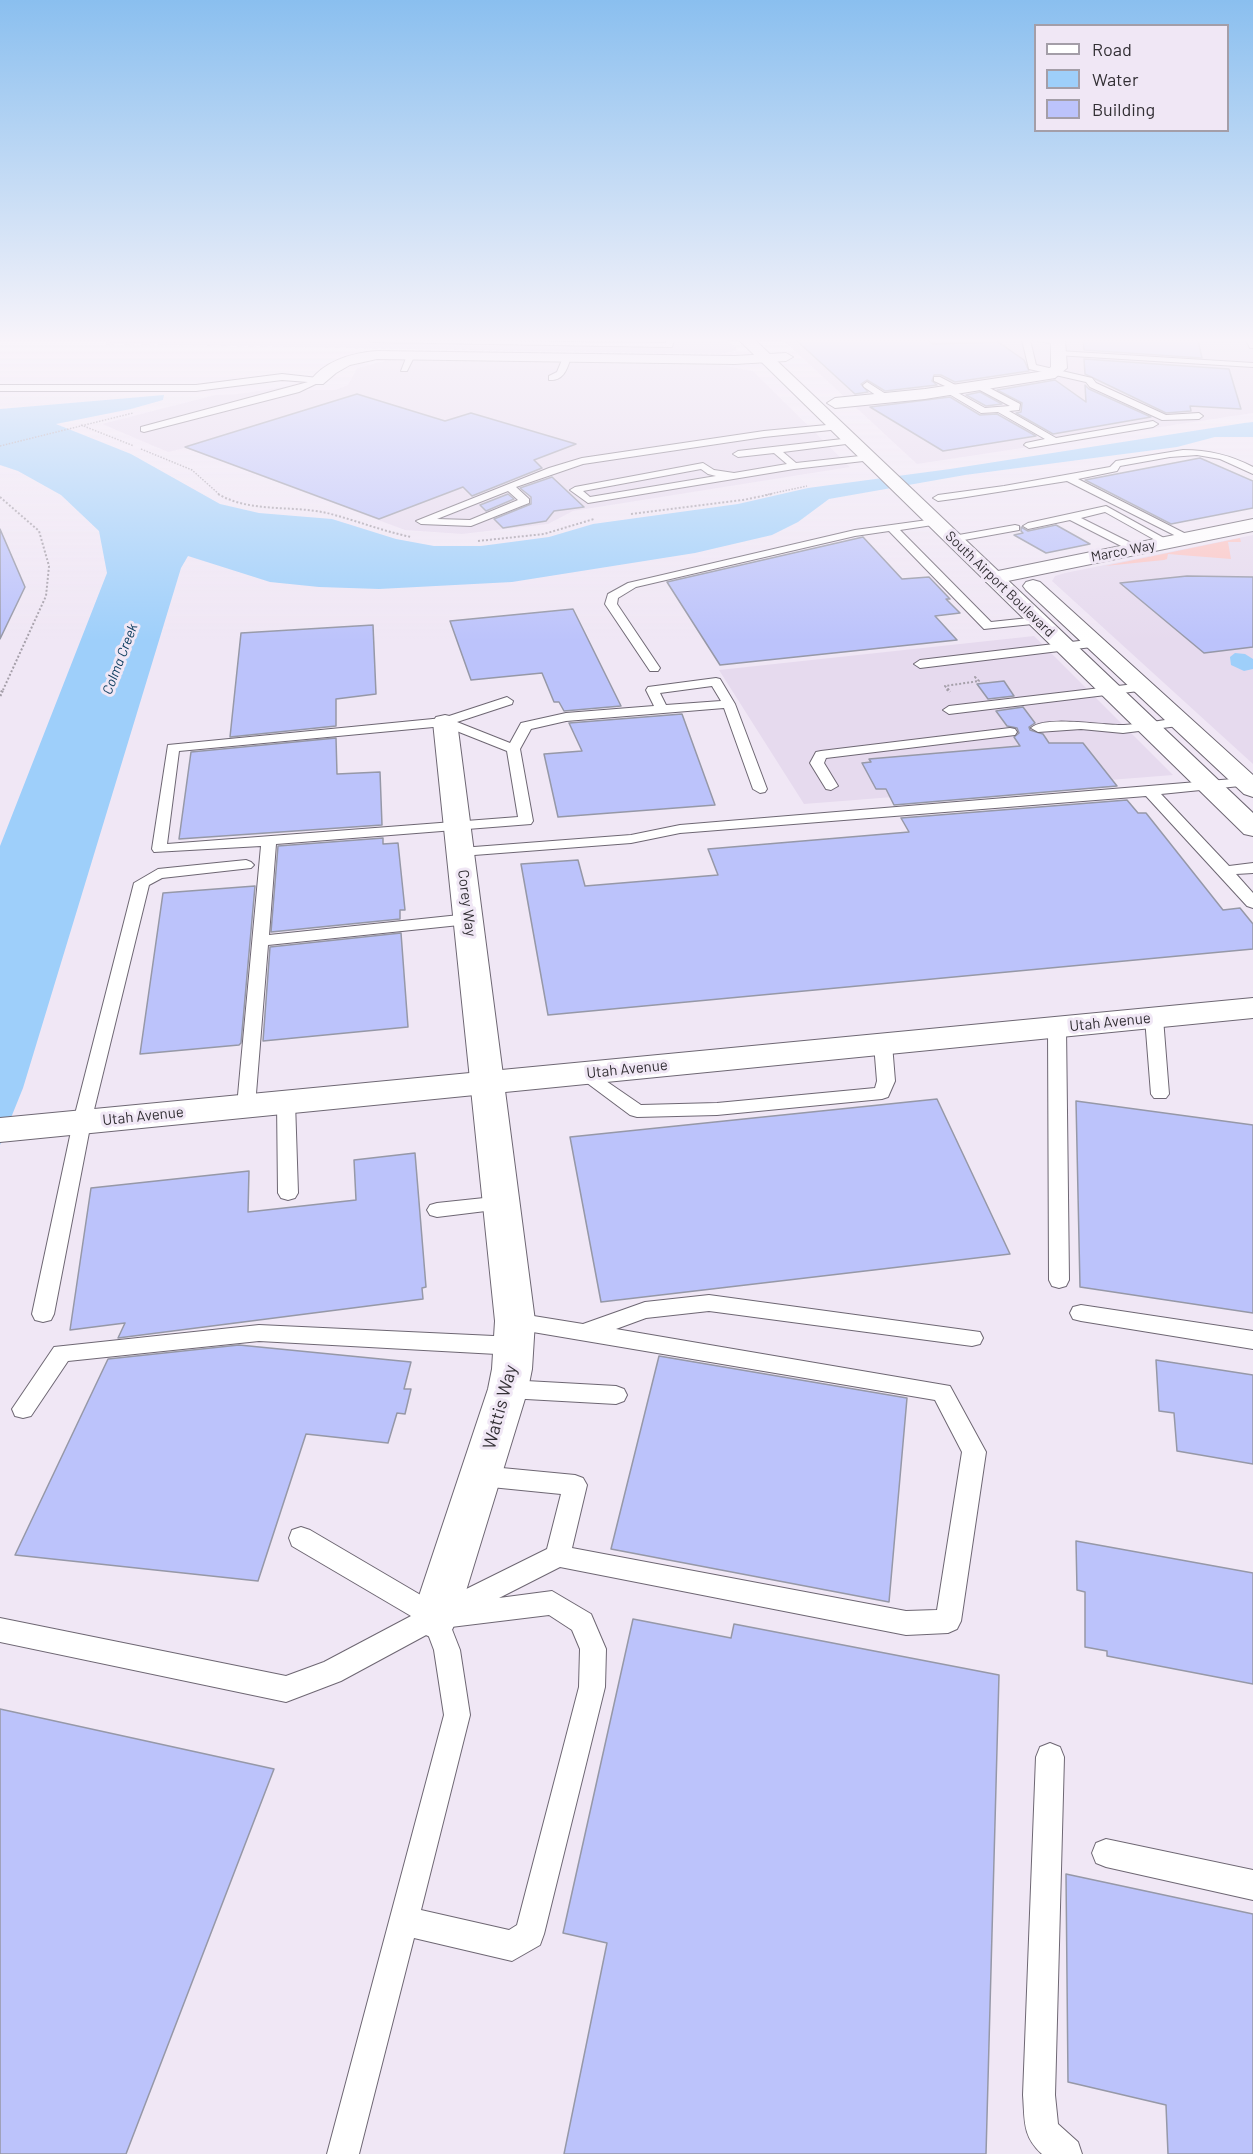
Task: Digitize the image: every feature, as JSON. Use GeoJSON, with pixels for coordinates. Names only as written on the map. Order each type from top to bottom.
{"type":"FeatureCollection","features":[{"type":"Feature","properties":{"kind":"street","name":"South Airport Boulevard"},"geometry":{"type":"LineString","coordinates":[[851,441],[896,484],[1019,572],[1249,785]]}},
{"type":"Feature","properties":{"kind":"street","name":"South Airport Boulevard"},"geometry":{"type":"LineString","coordinates":[[932,493],[993,578],[1253,828]]}},
{"type":"Feature","properties":{"kind":"street","name":"Marco Way"},"geometry":{"type":"LineString","coordinates":[[993,578],[1253,525]]}},
{"type":"Feature","properties":{"kind":"street","name":"Corey Way"},"geometry":{"type":"LineString","coordinates":[[445,722],[489,1083]]}},
{"type":"Feature","properties":{"kind":"street","name":"Utah Avenue"},"geometry":{"type":"LineString","coordinates":[[16,1129],[1253,1008]]}},
{"type":"Feature","properties":{"kind":"street","name":"Wattis Way"},"geometry":{"type":"LineString","coordinates":[[435,1617],[508,1389],[515,1334],[489,1083]]}},
{"type":"Feature","properties":{"kind":"lane"},"geometry":{"type":"LineString","coordinates":[[510,487],[525,501],[471,523],[421,521],[559,467],[600,457],[718,441]]}},
{"type":"Feature","properties":{"kind":"lane"},"geometry":{"type":"LineString","coordinates":[[738,454],[851,441]]}},
{"type":"Feature","properties":{"kind":"lane"},"geometry":{"type":"LineString","coordinates":[[1029,445],[1055,441]]}},
{"type":"Feature","properties":{"kind":"lane"},"geometry":{"type":"LineString","coordinates":[[775,449],[794,466]]}},
{"type":"Feature","properties":{"kind":"lane"},"geometry":{"type":"LineString","coordinates":[[932,493],[978,494],[1114,469],[1116,464],[1180,453],[1214,454],[1253,471]]}},
{"type":"Feature","properties":{"kind":"lane"},"geometry":{"type":"LineString","coordinates":[[734,476],[711,472],[703,466],[575,490],[588,500],[734,476],[794,466],[869,458]]}},
{"type":"Feature","properties":{"kind":"lane"},"geometry":{"type":"LineString","coordinates":[[1069,478],[1188,538]]}},
{"type":"Feature","properties":{"kind":"lane"},"geometry":{"type":"LineString","coordinates":[[1028,526],[1106,509],[1168,543]]}},
{"type":"Feature","properties":{"kind":"lane"},"geometry":{"type":"LineString","coordinates":[[1072,517],[1135,549]]}},
{"type":"Feature","properties":{"kind":"lane"},"geometry":{"type":"LineString","coordinates":[[654,668],[612,604],[612,596],[632,585],[855,533],[892,528],[956,526],[1015,528]]}},
{"type":"Feature","properties":{"kind":"lane"},"geometry":{"type":"LineString","coordinates":[[892,528],[988,626],[1038,621]]}},
{"type":"Feature","properties":{"kind":"lane"},"geometry":{"type":"LineString","coordinates":[[920,664],[1096,644]]}},
{"type":"Feature","properties":{"kind":"lane"},"geometry":{"type":"LineString","coordinates":[[662,709],[652,690],[716,682],[729,704],[760,789]]}},
{"type":"Feature","properties":{"kind":"lane"},"geometry":{"type":"LineString","coordinates":[[949,710],[1143,687]]}},
{"type":"Feature","properties":{"kind":"lane"},"geometry":{"type":"LineString","coordinates":[[507,701],[445,722],[173,748],[159,849],[269,840],[632,839],[692,828],[1210,786],[1249,785]]}},
{"type":"Feature","properties":{"kind":"lane"},"geometry":{"type":"LineString","coordinates":[[459,839],[526,821],[513,749],[526,726],[566,717],[729,704]]}},
{"type":"Feature","properties":{"kind":"lane"},"geometry":{"type":"LineString","coordinates":[[445,722],[513,749]]}},
{"type":"Feature","properties":{"kind":"lane"},"geometry":{"type":"LineString","coordinates":[[1038,728],[1081,724],[1124,729],[1181,722]]}},
{"type":"Feature","properties":{"kind":"lane"},"geometry":{"type":"LineString","coordinates":[[831,786],[817,762],[821,755],[1010,732]]}},
{"type":"Feature","properties":{"kind":"lane"},"geometry":{"type":"LineString","coordinates":[[1150,791],[1253,903]]}},
{"type":"Feature","properties":{"kind":"lane"},"geometry":{"type":"LineString","coordinates":[[246,1106],[269,840]]}},
{"type":"Feature","properties":{"kind":"lane"},"geometry":{"type":"LineString","coordinates":[[43,1314],[82,1122],[142,883],[158,874],[246,865]]}},
{"type":"Feature","properties":{"kind":"lane"},"geometry":{"type":"LineString","coordinates":[[1225,871],[1253,868]]}},
{"type":"Feature","properties":{"kind":"lane"},"geometry":{"type":"LineString","coordinates":[[260,941],[469,919]]}},
{"type":"Feature","properties":{"kind":"lane"},"geometry":{"type":"LineString","coordinates":[[1154,1018],[1160,1094]]}},
{"type":"Feature","properties":{"kind":"lane"},"geometry":{"type":"LineString","coordinates":[[1057,1027],[1059,1280]]}},
{"type":"Feature","properties":{"kind":"lane"},"geometry":{"type":"LineString","coordinates":[[584,1074],[637,1111],[717,1109],[823,1099],[882,1093],[886,1081],[883,1044]]}},
{"type":"Feature","properties":{"kind":"lane"},"geometry":{"type":"LineString","coordinates":[[286,1102],[288,1193]]}},
{"type":"Feature","properties":{"kind":"lane"},"geometry":{"type":"LineString","coordinates":[[437,1210],[503,1203]]}},
{"type":"Feature","properties":{"kind":"lane"},"geometry":{"type":"LineString","coordinates":[[582,1332],[645,1310],[709,1303],[972,1338]]}},
{"type":"Feature","properties":{"kind":"lane"},"geometry":{"type":"LineString","coordinates":[[1081,1313],[1253,1340]]}},
{"type":"Feature","properties":{"kind":"lane"},"geometry":{"type":"LineString","coordinates":[[0,1630],[286,1689],[332,1672],[435,1617],[558,1556],[906,1623],[948,1621],[974,1452],[942,1392],[582,1332],[515,1334],[259,1332],[62,1353],[24,1409]]}},
{"type":"Feature","properties":{"kind":"lane"},"geometry":{"type":"LineString","coordinates":[[508,1389],[616,1395]]}},
{"type":"Feature","properties":{"kind":"lane"},"geometry":{"type":"LineString","coordinates":[[481,1476],[575,1485],[558,1556]]}},
{"type":"Feature","properties":{"kind":"lane"},"geometry":{"type":"LineString","coordinates":[[301,1538],[435,1617],[552,1603],[582,1622],[593,1649],[592,1687],[529,1934],[512,1946],[404,1921]]}},
{"type":"Feature","properties":{"kind":"lane"},"geometry":{"type":"LineString","coordinates":[[344,2154],[457,1715],[447,1650],[435,1617]]}},
{"type":"Feature","properties":{"kind":"lane"},"geometry":{"type":"LineString","coordinates":[[1050,1757],[1039,2095],[1042,2132],[1066,2154]]}},
{"type":"Feature","properties":{"kind":"lane"},"geometry":{"type":"LineString","coordinates":[[1106,1853],[1253,1885]]}},
{"type":"Feature","properties":{"kind":"path"},"geometry":{"type":"LineString","coordinates":[[0,446],[21,441]]}},
{"type":"Feature","properties":{"kind":"path"},"geometry":{"type":"LineString","coordinates":[[0,696],[46,596],[49,566],[39,531],[1,498]]}},
{"type":"Feature","properties":{"kind":"path"},"geometry":{"type":"LineString","coordinates":[[952,694],[945,686],[979,681],[975,677],[987,675]]}},
{"type":"Feature","properties":{"kind":"shaded area"},"geometry":{"type":"Polygon","coordinates":[[[141,441],[823,441],[850,467],[573,511],[548,524],[462,534],[405,530],[185,448],[168,452],[141,441]]]}},
{"type":"Feature","properties":{"kind":"shaded area"},"geometry":{"type":"Polygon","coordinates":[[[892,441],[1072,441],[917,464],[892,441]]]}},
{"type":"Feature","properties":{"kind":"shaded area"},"geometry":{"type":"Polygon","coordinates":[[[1253,535],[1253,764],[1052,581],[1055,576],[1065,573],[1253,535]]]}},
{"type":"Feature","properties":{"kind":"shaded area"},"geometry":{"type":"Polygon","coordinates":[[[1240,538],[1241,542],[1228,542],[1231,559],[1168,554],[1167,559],[1164,560],[1105,566],[1240,538]]]}},
{"type":"Feature","properties":{"kind":"shaded area"},"geometry":{"type":"Polygon","coordinates":[[[1034,636],[1173,775],[804,804],[719,670],[1034,636]]]}},
{"type":"Feature","properties":{"kind":"water","name":"Colma Creek"},"geometry":{"type":"Polygon","coordinates":[[[0,441],[97,441],[131,454],[220,504],[259,513],[332,519],[396,539],[434,546],[481,546],[549,537],[593,524],[738,504],[808,488],[1132,441],[1202,441],[1177,447],[965,475],[829,499],[798,522],[772,535],[695,553],[512,582],[379,589],[319,587],[270,582],[188,556],[181,568],[23,1088],[0,1145],[0,846],[107,573],[99,531],[61,495],[18,471],[0,465],[0,441]]]}},
{"type":"Feature","properties":{"kind":"water"},"geometry":{"type":"Polygon","coordinates":[[[1235,653],[1245,654],[1253,659],[1253,669],[1244,671],[1231,665],[1230,657],[1235,653]]]}},
{"type":"Feature","properties":{"kind":"building"},"geometry":{"type":"Polygon","coordinates":[[[206,441],[564,441],[576,444],[534,460],[542,468],[472,496],[463,487],[379,519],[185,447],[206,441]]]}},
{"type":"Feature","properties":{"kind":"building"},"geometry":{"type":"Polygon","coordinates":[[[926,441],[1008,441],[943,451],[926,441]]]}},
{"type":"Feature","properties":{"kind":"building"},"geometry":{"type":"Polygon","coordinates":[[[1200,458],[1253,481],[1253,508],[1171,524],[1085,480],[1200,458]]]}},
{"type":"Feature","properties":{"kind":"building"},"geometry":{"type":"Polygon","coordinates":[[[552,477],[584,507],[554,511],[546,521],[503,528],[494,519],[531,504],[531,497],[520,488],[552,477]]]}},
{"type":"Feature","properties":{"kind":"building"},"geometry":{"type":"Polygon","coordinates":[[[508,494],[514,499],[486,511],[480,505],[508,494]]]}},
{"type":"Feature","properties":{"kind":"building"},"geometry":{"type":"Polygon","coordinates":[[[1056,525],[1090,544],[1046,553],[1014,535],[1023,533],[1021,527],[1028,531],[1056,525]]]}},
{"type":"Feature","properties":{"kind":"building"},"geometry":{"type":"Polygon","coordinates":[[[0,529],[25,587],[0,639],[0,529]]]}},
{"type":"Feature","properties":{"kind":"building"},"geometry":{"type":"Polygon","coordinates":[[[863,537],[902,579],[929,577],[950,599],[946,599],[960,613],[935,616],[957,640],[720,665],[667,582],[863,537]]]}},
{"type":"Feature","properties":{"kind":"building"},"geometry":{"type":"Polygon","coordinates":[[[1187,576],[1253,577],[1253,647],[1204,653],[1120,583],[1187,576]]]}},
{"type":"Feature","properties":{"kind":"building"},"geometry":{"type":"Polygon","coordinates":[[[573,609],[621,706],[564,711],[559,702],[554,702],[542,673],[471,680],[450,621],[573,609]]]}},
{"type":"Feature","properties":{"kind":"building"},"geometry":{"type":"Polygon","coordinates":[[[373,625],[376,694],[336,699],[336,726],[230,737],[241,633],[373,625]]]}},
{"type":"Feature","properties":{"kind":"building"},"geometry":{"type":"Polygon","coordinates":[[[1004,681],[1014,696],[988,699],[977,684],[1004,681]]]}},
{"type":"Feature","properties":{"kind":"building"},"geometry":{"type":"Polygon","coordinates":[[[1023,707],[1035,723],[1029,727],[1030,730],[1043,734],[1049,743],[1083,743],[1117,786],[894,805],[886,789],[876,789],[862,763],[871,762],[869,759],[1020,746],[1014,737],[1019,733],[1017,728],[1007,726],[996,711],[1023,707]]]}},
{"type":"Feature","properties":{"kind":"building"},"geometry":{"type":"Polygon","coordinates":[[[682,714],[715,805],[558,817],[544,754],[582,751],[569,723],[682,714]]]}},
{"type":"Feature","properties":{"kind":"building"},"geometry":{"type":"Polygon","coordinates":[[[336,738],[337,774],[380,772],[382,825],[179,839],[191,752],[336,738]]]}},
{"type":"Feature","properties":{"kind":"building"},"geometry":{"type":"Polygon","coordinates":[[[1127,800],[1138,813],[1146,813],[1223,910],[1240,908],[1253,924],[1253,949],[548,1015],[521,864],[578,860],[585,886],[718,875],[708,849],[909,832],[901,818],[1127,800]]]}},
{"type":"Feature","properties":{"kind":"building"},"geometry":{"type":"Polygon","coordinates":[[[383,838],[383,844],[398,843],[405,910],[400,910],[400,919],[271,932],[278,846],[383,838]]]}},
{"type":"Feature","properties":{"kind":"building"},"geometry":{"type":"Polygon","coordinates":[[[255,886],[241,1043],[140,1054],[163,893],[255,886]]]}},
{"type":"Feature","properties":{"kind":"building"},"geometry":{"type":"Polygon","coordinates":[[[401,933],[408,1027],[263,1041],[270,947],[401,933]]]}},
{"type":"Feature","properties":{"kind":"building"},"geometry":{"type":"Polygon","coordinates":[[[937,1099],[1010,1254],[601,1302],[570,1137],[937,1099]]]}},
{"type":"Feature","properties":{"kind":"building"},"geometry":{"type":"Polygon","coordinates":[[[1076,1101],[1253,1125],[1253,1313],[1080,1287],[1076,1101]]]}},
{"type":"Feature","properties":{"kind":"building"},"geometry":{"type":"Polygon","coordinates":[[[415,1153],[426,1287],[422,1288],[423,1299],[118,1338],[125,1323],[70,1330],[91,1188],[249,1171],[248,1212],[356,1200],[354,1160],[415,1153]]]}},
{"type":"Feature","properties":{"kind":"building"},"geometry":{"type":"Polygon","coordinates":[[[239,1345],[411,1362],[404,1389],[411,1389],[405,1414],[397,1413],[388,1443],[306,1434],[258,1581],[15,1555],[108,1359],[239,1345]]]}},
{"type":"Feature","properties":{"kind":"building"},"geometry":{"type":"Polygon","coordinates":[[[659,1356],[907,1398],[889,1602],[611,1549],[659,1356]]]}},
{"type":"Feature","properties":{"kind":"building"},"geometry":{"type":"Polygon","coordinates":[[[1156,1360],[1253,1375],[1253,1464],[1177,1451],[1174,1413],[1159,1411],[1156,1360]]]}},
{"type":"Feature","properties":{"kind":"building"},"geometry":{"type":"Polygon","coordinates":[[[1076,1541],[1253,1573],[1253,1684],[1107,1656],[1107,1651],[1085,1647],[1085,1592],[1077,1590],[1076,1541]]]}},
{"type":"Feature","properties":{"kind":"building"},"geometry":{"type":"Polygon","coordinates":[[[633,1619],[731,1638],[734,1624],[999,1675],[986,2154],[564,2154],[607,1943],[563,1933],[633,1619]]]}},
{"type":"Feature","properties":{"kind":"building"},"geometry":{"type":"Polygon","coordinates":[[[0,1709],[274,1769],[126,2154],[0,2154],[0,1709]]]}},
{"type":"Feature","properties":{"kind":"building"},"geometry":{"type":"Polygon","coordinates":[[[1066,1874],[1253,1914],[1253,2154],[1168,2154],[1166,2105],[1068,2082],[1066,1874]]]}}]}
